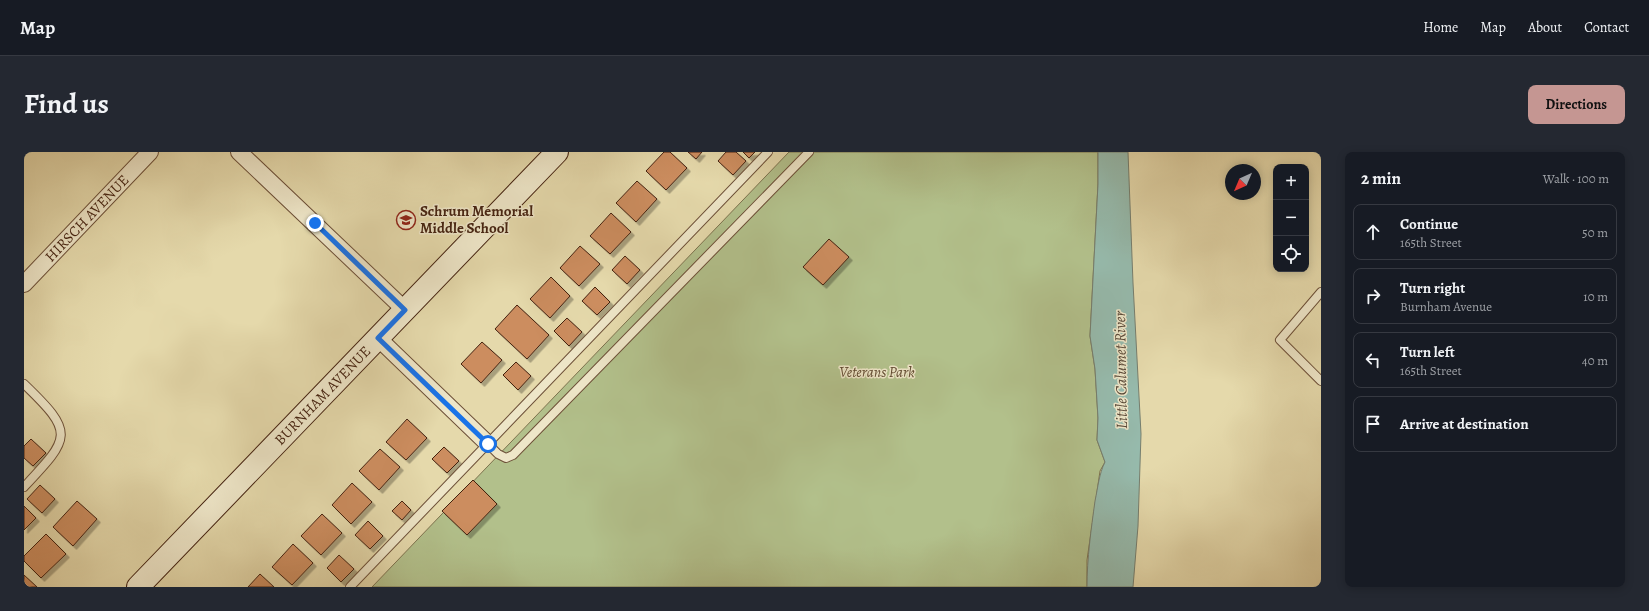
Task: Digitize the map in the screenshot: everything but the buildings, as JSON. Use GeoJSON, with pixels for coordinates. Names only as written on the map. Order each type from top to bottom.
{"type":"FeatureCollection","features":[{"type":"Feature","properties":{"kind":"main road","name":"BURNHAM AVENUE"},"geometry":{"type":"LineString","coordinates":[[138,587],[557,152]]}},
{"type":"Feature","properties":{"kind":"street","name":"HIRSCH AVENUE"},"geometry":{"type":"LineString","coordinates":[[24,284],[150,152]]}},
{"type":"Feature","properties":{"kind":"street"},"geometry":{"type":"LineString","coordinates":[[239,152],[405,310]]}},
{"type":"Feature","properties":{"kind":"street"},"geometry":{"type":"LineString","coordinates":[[378,338],[488,444]]}},
{"type":"Feature","properties":{"kind":"lane"},"geometry":{"type":"LineString","coordinates":[[350,587],[768,152]]}},
{"type":"Feature","properties":{"kind":"lane"},"geometry":{"type":"LineString","coordinates":[[488,444],[498,454],[506,458],[514,454],[809,152]]}},
{"type":"Feature","properties":{"kind":"lane"},"geometry":{"type":"LineString","coordinates":[[1321,292],[1280,340],[1321,381]]}},
{"type":"Feature","properties":{"kind":"lane"},"geometry":{"type":"LineString","coordinates":[[24,384],[48,407],[56,418],[61,430],[61,441],[56,452],[24,487]]}},
{"type":"Feature","properties":{"kind":"green space","name":"Veterans Park"},"geometry":{"type":"Polygon","coordinates":[[[789,152],[1098,152],[1098,184],[1090,336],[1095,369],[1098,418],[1097,440],[1105,462],[1100,471],[1087,560],[1087,587],[372,587],[789,152]]]}},
{"type":"Feature","properties":{"kind":"water","name":"Little Calumet River"},"geometry":{"type":"Polygon","coordinates":[[[1098,152],[1128,152],[1141,434],[1138,526],[1133,587],[1087,587],[1088,555],[1095,501],[1100,476],[1105,462],[1097,440],[1098,418],[1095,369],[1090,336],[1098,184],[1098,152]]]}},
{"type":"Feature","properties":{"kind":"place","name":"Schrum Memorial Middle School"},"geometry":{"type":"Point","coordinates":[406,220]}},
{"type":"Feature","properties":{"kind":"route"},"geometry":{"type":"LineString","coordinates":[[315,223],[405,310],[378,338],[488,444]]}}]}
